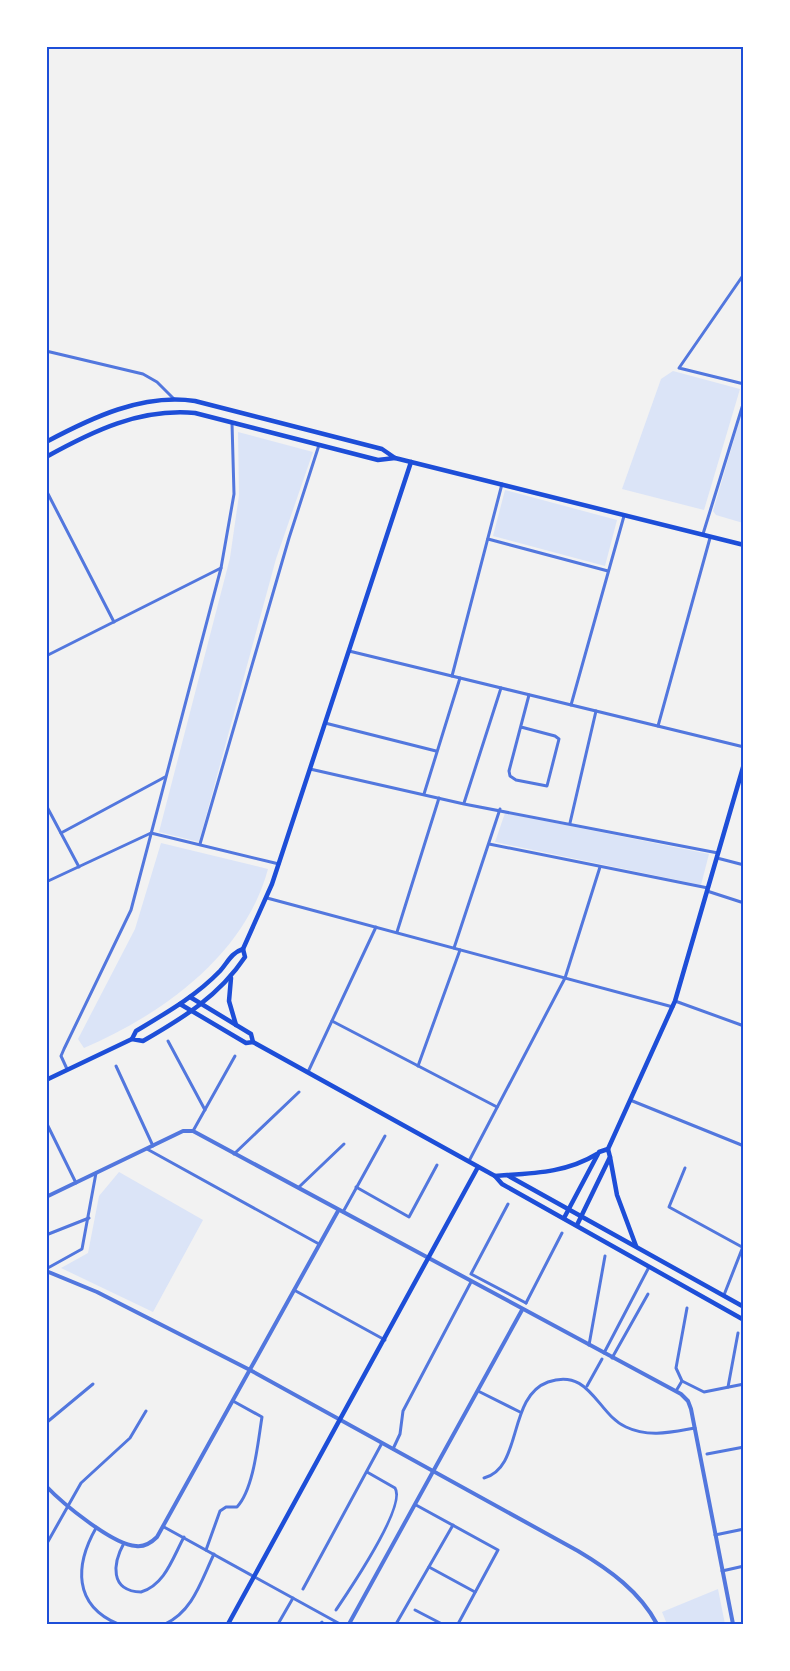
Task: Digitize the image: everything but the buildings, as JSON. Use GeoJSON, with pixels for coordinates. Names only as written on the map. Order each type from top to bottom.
{"type":"FeatureCollection","features":[{"type":"Feature","properties":{"kind":"main road"},"geometry":{"type":"LineString","coordinates":[[46,442],[101,414],[174,399],[195,401],[382,448],[395,458]]}},
{"type":"Feature","properties":{"kind":"main road"},"geometry":{"type":"LineString","coordinates":[[151,403],[154,414]]}},
{"type":"Feature","properties":{"kind":"main road"},"geometry":{"type":"LineString","coordinates":[[46,457],[101,428],[154,414],[195,413],[378,460],[395,458],[744,545]]}},
{"type":"Feature","properties":{"kind":"main road"},"geometry":{"type":"LineString","coordinates":[[46,1080],[132,1039],[143,1041],[192,1012],[231,977],[244,957],[243,949],[267,898],[279,864],[411,462]]}},
{"type":"Feature","properties":{"kind":"main road"},"geometry":{"type":"LineString","coordinates":[[636,1246],[617,1195],[608,1149],[673,1007],[744,764]]}},
{"type":"Feature","properties":{"kind":"main road"},"geometry":{"type":"LineString","coordinates":[[132,1039],[136,1030],[190,997],[221,969],[234,951],[243,949]]}},
{"type":"Feature","properties":{"kind":"main road"},"geometry":{"type":"LineString","coordinates":[[231,977],[229,1001],[236,1025]]}},
{"type":"Feature","properties":{"kind":"main road"},"geometry":{"type":"LineString","coordinates":[[190,997],[250,1034],[253,1042]]}},
{"type":"Feature","properties":{"kind":"main road"},"geometry":{"type":"LineString","coordinates":[[180,1004],[246,1043],[253,1042],[469,1161],[495,1176],[502,1184],[744,1320]]}},
{"type":"Feature","properties":{"kind":"main road"},"geometry":{"type":"LineString","coordinates":[[495,1176],[556,1171],[582,1164],[599,1152],[608,1149]]}},
{"type":"Feature","properties":{"kind":"main road"},"geometry":{"type":"LineString","coordinates":[[564,1218],[599,1152]]}},
{"type":"Feature","properties":{"kind":"main road"},"geometry":{"type":"LineString","coordinates":[[577,1225],[610,1157]]}},
{"type":"Feature","properties":{"kind":"main road"},"geometry":{"type":"LineString","coordinates":[[228,1624],[478,1167]]}},
{"type":"Feature","properties":{"kind":"main road"},"geometry":{"type":"LineString","coordinates":[[507,1175],[744,1307]]}},
{"type":"Feature","properties":{"kind":"street"},"geometry":{"type":"LineString","coordinates":[[744,274],[680,368],[744,384]]}},
{"type":"Feature","properties":{"kind":"street"},"geometry":{"type":"LineString","coordinates":[[46,351],[142,374],[157,382],[174,399]]}},
{"type":"Feature","properties":{"kind":"street"},"geometry":{"type":"LineString","coordinates":[[702,536],[744,401]]}},
{"type":"Feature","properties":{"kind":"street"},"geometry":{"type":"LineString","coordinates":[[67,1071],[62,1061],[63,1049],[131,910],[221,568],[234,494],[232,423]]}},
{"type":"Feature","properties":{"kind":"street"},"geometry":{"type":"LineString","coordinates":[[200,844],[289,538],[319,445]]}},
{"type":"Feature","properties":{"kind":"street"},"geometry":{"type":"LineString","coordinates":[[452,676],[502,484]]}},
{"type":"Feature","properties":{"kind":"street"},"geometry":{"type":"LineString","coordinates":[[46,490],[114,622]]}},
{"type":"Feature","properties":{"kind":"street"},"geometry":{"type":"LineString","coordinates":[[571,705],[624,516]]}},
{"type":"Feature","properties":{"kind":"street"},"geometry":{"type":"LineString","coordinates":[[658,726],[710,538]]}},
{"type":"Feature","properties":{"kind":"street"},"geometry":{"type":"LineString","coordinates":[[488,539],[608,571]]}},
{"type":"Feature","properties":{"kind":"street"},"geometry":{"type":"LineString","coordinates":[[46,656],[221,568]]}},
{"type":"Feature","properties":{"kind":"street"},"geometry":{"type":"LineString","coordinates":[[349,651],[744,747]]}},
{"type":"Feature","properties":{"kind":"street"},"geometry":{"type":"LineString","coordinates":[[424,794],[460,678]]}},
{"type":"Feature","properties":{"kind":"street"},"geometry":{"type":"LineString","coordinates":[[464,804],[501,688]]}},
{"type":"Feature","properties":{"kind":"street"},"geometry":{"type":"LineString","coordinates":[[521,727],[559,739],[547,786],[516,780],[510,776],[521,727],[529,695]]}},
{"type":"Feature","properties":{"kind":"street"},"geometry":{"type":"LineString","coordinates":[[570,823],[596,711]]}},
{"type":"Feature","properties":{"kind":"street"},"geometry":{"type":"LineString","coordinates":[[325,723],[436,751]]}},
{"type":"Feature","properties":{"kind":"street"},"geometry":{"type":"LineString","coordinates":[[310,770],[464,804],[570,823],[718,855],[744,866]]}},
{"type":"Feature","properties":{"kind":"street"},"geometry":{"type":"LineString","coordinates":[[61,833],[166,777]]}},
{"type":"Feature","properties":{"kind":"street"},"geometry":{"type":"LineString","coordinates":[[398,932],[439,798]]}},
{"type":"Feature","properties":{"kind":"street"},"geometry":{"type":"LineString","coordinates":[[46,805],[79,867]]}},
{"type":"Feature","properties":{"kind":"street"},"geometry":{"type":"LineString","coordinates":[[454,948],[500,809]]}},
{"type":"Feature","properties":{"kind":"street"},"geometry":{"type":"LineString","coordinates":[[46,882],[151,832],[279,864]]}},
{"type":"Feature","properties":{"kind":"street"},"geometry":{"type":"LineString","coordinates":[[489,844],[708,890],[744,903]]}},
{"type":"Feature","properties":{"kind":"street"},"geometry":{"type":"LineString","coordinates":[[469,1161],[565,978],[600,867]]}},
{"type":"Feature","properties":{"kind":"street"},"geometry":{"type":"LineString","coordinates":[[267,898],[673,1007]]}},
{"type":"Feature","properties":{"kind":"street"},"geometry":{"type":"LineString","coordinates":[[308,1072],[376,927]]}},
{"type":"Feature","properties":{"kind":"street"},"geometry":{"type":"LineString","coordinates":[[418,1065],[460,950]]}},
{"type":"Feature","properties":{"kind":"street"},"geometry":{"type":"LineString","coordinates":[[675,1001],[744,1026]]}},
{"type":"Feature","properties":{"kind":"street"},"geometry":{"type":"LineString","coordinates":[[332,1021],[497,1107]]}},
{"type":"Feature","properties":{"kind":"street"},"geometry":{"type":"LineString","coordinates":[[168,1041],[205,1110]]}},
{"type":"Feature","properties":{"kind":"street"},"geometry":{"type":"LineString","coordinates":[[193,1131],[235,1056]]}},
{"type":"Feature","properties":{"kind":"street"},"geometry":{"type":"LineString","coordinates":[[116,1066],[153,1146]]}},
{"type":"Feature","properties":{"kind":"street"},"geometry":{"type":"LineString","coordinates":[[234,1154],[299,1092]]}},
{"type":"Feature","properties":{"kind":"street"},"geometry":{"type":"LineString","coordinates":[[630,1100],[744,1146]]}},
{"type":"Feature","properties":{"kind":"street"},"geometry":{"type":"LineString","coordinates":[[46,1122],[76,1183]]}},
{"type":"Feature","properties":{"kind":"street"},"geometry":{"type":"LineString","coordinates":[[46,1197],[183,1131],[193,1131],[676,1391],[688,1401],[733,1624]]}},
{"type":"Feature","properties":{"kind":"street"},"geometry":{"type":"LineString","coordinates":[[46,1486],[67,1508],[124,1543],[136,1546],[148,1544],[157,1538],[319,1244],[357,1187],[385,1136]]}},
{"type":"Feature","properties":{"kind":"street"},"geometry":{"type":"LineString","coordinates":[[297,1189],[344,1144]]}},
{"type":"Feature","properties":{"kind":"street"},"geometry":{"type":"LineString","coordinates":[[147,1149],[319,1244]]}},
{"type":"Feature","properties":{"kind":"street"},"geometry":{"type":"LineString","coordinates":[[357,1187],[409,1217],[437,1165]]}},
{"type":"Feature","properties":{"kind":"street"},"geometry":{"type":"LineString","coordinates":[[685,1168],[669,1207],[743,1245],[724,1295]]}},
{"type":"Feature","properties":{"kind":"street"},"geometry":{"type":"LineString","coordinates":[[46,1270],[82,1249],[96,1173]]}},
{"type":"Feature","properties":{"kind":"street"},"geometry":{"type":"LineString","coordinates":[[508,1204],[471,1274],[526,1303]]}},
{"type":"Feature","properties":{"kind":"street"},"geometry":{"type":"LineString","coordinates":[[46,1236],[89,1218]]}},
{"type":"Feature","properties":{"kind":"street"},"geometry":{"type":"LineString","coordinates":[[349,1624],[434,1472],[562,1233]]}},
{"type":"Feature","properties":{"kind":"street"},"geometry":{"type":"LineString","coordinates":[[589,1345],[605,1256]]}},
{"type":"Feature","properties":{"kind":"street"},"geometry":{"type":"LineString","coordinates":[[604,1353],[650,1266]]}},
{"type":"Feature","properties":{"kind":"street"},"geometry":{"type":"LineString","coordinates":[[46,1270],[97,1292],[250,1370],[603,1566],[634,1593],[657,1624]]}},
{"type":"Feature","properties":{"kind":"street"},"geometry":{"type":"LineString","coordinates":[[393,1449],[400,1434],[403,1411],[471,1282]]}},
{"type":"Feature","properties":{"kind":"street"},"geometry":{"type":"LineString","coordinates":[[294,1290],[385,1340]]}},
{"type":"Feature","properties":{"kind":"street"},"geometry":{"type":"LineString","coordinates":[[612,1358],[648,1294]]}},
{"type":"Feature","properties":{"kind":"street"},"geometry":{"type":"LineString","coordinates":[[687,1308],[676,1370],[682,1381],[704,1392],[744,1384]]}},
{"type":"Feature","properties":{"kind":"street"},"geometry":{"type":"LineString","coordinates":[[728,1388],[738,1333]]}},
{"type":"Feature","properties":{"kind":"street"},"geometry":{"type":"LineString","coordinates":[[586,1387],[602,1359]]}},
{"type":"Feature","properties":{"kind":"street"},"geometry":{"type":"LineString","coordinates":[[484,1478],[494,1474],[504,1460],[513,1441],[520,1412],[534,1392],[549,1382],[566,1379],[586,1387],[614,1419],[633,1430],[660,1433],[694,1428]]}},
{"type":"Feature","properties":{"kind":"street"},"geometry":{"type":"LineString","coordinates":[[676,1391],[682,1381]]}},
{"type":"Feature","properties":{"kind":"street"},"geometry":{"type":"LineString","coordinates":[[46,1423],[93,1384]]}},
{"type":"Feature","properties":{"kind":"street"},"geometry":{"type":"LineString","coordinates":[[478,1391],[520,1412]]}},
{"type":"Feature","properties":{"kind":"street"},"geometry":{"type":"LineString","coordinates":[[206,1550],[220,1511],[240,1505],[253,1464],[262,1417],[233,1401]]}},
{"type":"Feature","properties":{"kind":"street"},"geometry":{"type":"LineString","coordinates":[[46,1545],[87,1476],[130,1438],[146,1411]]}},
{"type":"Feature","properties":{"kind":"street"},"geometry":{"type":"LineString","coordinates":[[303,1589],[382,1443]]}},
{"type":"Feature","properties":{"kind":"street"},"geometry":{"type":"LineString","coordinates":[[707,1454],[744,1447]]}},
{"type":"Feature","properties":{"kind":"street"},"geometry":{"type":"LineString","coordinates":[[336,1610],[372,1556],[398,1499],[395,1488],[367,1472]]}},
{"type":"Feature","properties":{"kind":"street"},"geometry":{"type":"LineString","coordinates":[[416,1505],[498,1550],[458,1624]]}},
{"type":"Feature","properties":{"kind":"street"},"geometry":{"type":"LineString","coordinates":[[396,1624],[453,1525]]}},
{"type":"Feature","properties":{"kind":"street"},"geometry":{"type":"LineString","coordinates":[[97,1527],[81,1559],[81,1580],[94,1607],[118,1624]]}},
{"type":"Feature","properties":{"kind":"street"},"geometry":{"type":"LineString","coordinates":[[164,1527],[340,1624]]}},
{"type":"Feature","properties":{"kind":"street"},"geometry":{"type":"LineString","coordinates":[[716,1535],[744,1529]]}},
{"type":"Feature","properties":{"kind":"street"},"geometry":{"type":"LineString","coordinates":[[124,1543],[115,1562],[116,1575],[127,1588],[141,1592],[159,1582],[183,1538]]}},
{"type":"Feature","properties":{"kind":"street"},"geometry":{"type":"LineString","coordinates":[[165,1624],[178,1616],[191,1602],[214,1554]]}},
{"type":"Feature","properties":{"kind":"street"},"geometry":{"type":"LineString","coordinates":[[722,1571],[744,1566]]}},
{"type":"Feature","properties":{"kind":"street"},"geometry":{"type":"LineString","coordinates":[[429,1567],[476,1592]]}},
{"type":"Feature","properties":{"kind":"street"},"geometry":{"type":"LineString","coordinates":[[278,1624],[292,1598]]}},
{"type":"Feature","properties":{"kind":"street"},"geometry":{"type":"LineString","coordinates":[[415,1610],[442,1624]]}},
{"type":"Feature","properties":{"kind":"shaded area"},"geometry":{"type":"Polygon","coordinates":[[[673,371],[740,389],[704,510],[622,489],[661,379],[673,371]]]}},
{"type":"Feature","properties":{"kind":"shaded area"},"geometry":{"type":"Polygon","coordinates":[[[743,409],[743,523],[716,515],[713,511],[743,409]]]}},
{"type":"Feature","properties":{"kind":"shaded area"},"geometry":{"type":"Polygon","coordinates":[[[238,432],[313,452],[276,559],[199,842],[159,832],[230,558],[239,495],[238,432]]]}},
{"type":"Feature","properties":{"kind":"shaded area"},"geometry":{"type":"Polygon","coordinates":[[[505,490],[617,520],[605,566],[493,536],[505,490]]]}},
{"type":"Feature","properties":{"kind":"shaded area"},"geometry":{"type":"Polygon","coordinates":[[[505,813],[709,854],[701,885],[495,842],[505,813]]]}},
{"type":"Feature","properties":{"kind":"shaded area"},"geometry":{"type":"Polygon","coordinates":[[[161,843],[268,869],[257,900],[241,928],[221,954],[197,978],[143,1018],[84,1048],[78,1039],[135,929],[161,843]]]}},
{"type":"Feature","properties":{"kind":"shaded area"},"geometry":{"type":"Polygon","coordinates":[[[119,1172],[203,1220],[153,1312],[61,1268],[88,1253],[99,1196],[119,1172]]]}},
{"type":"Feature","properties":{"kind":"shaded area"},"geometry":{"type":"Polygon","coordinates":[[[718,1589],[725,1624],[667,1624],[662,1612],[718,1589]]]}}]}
